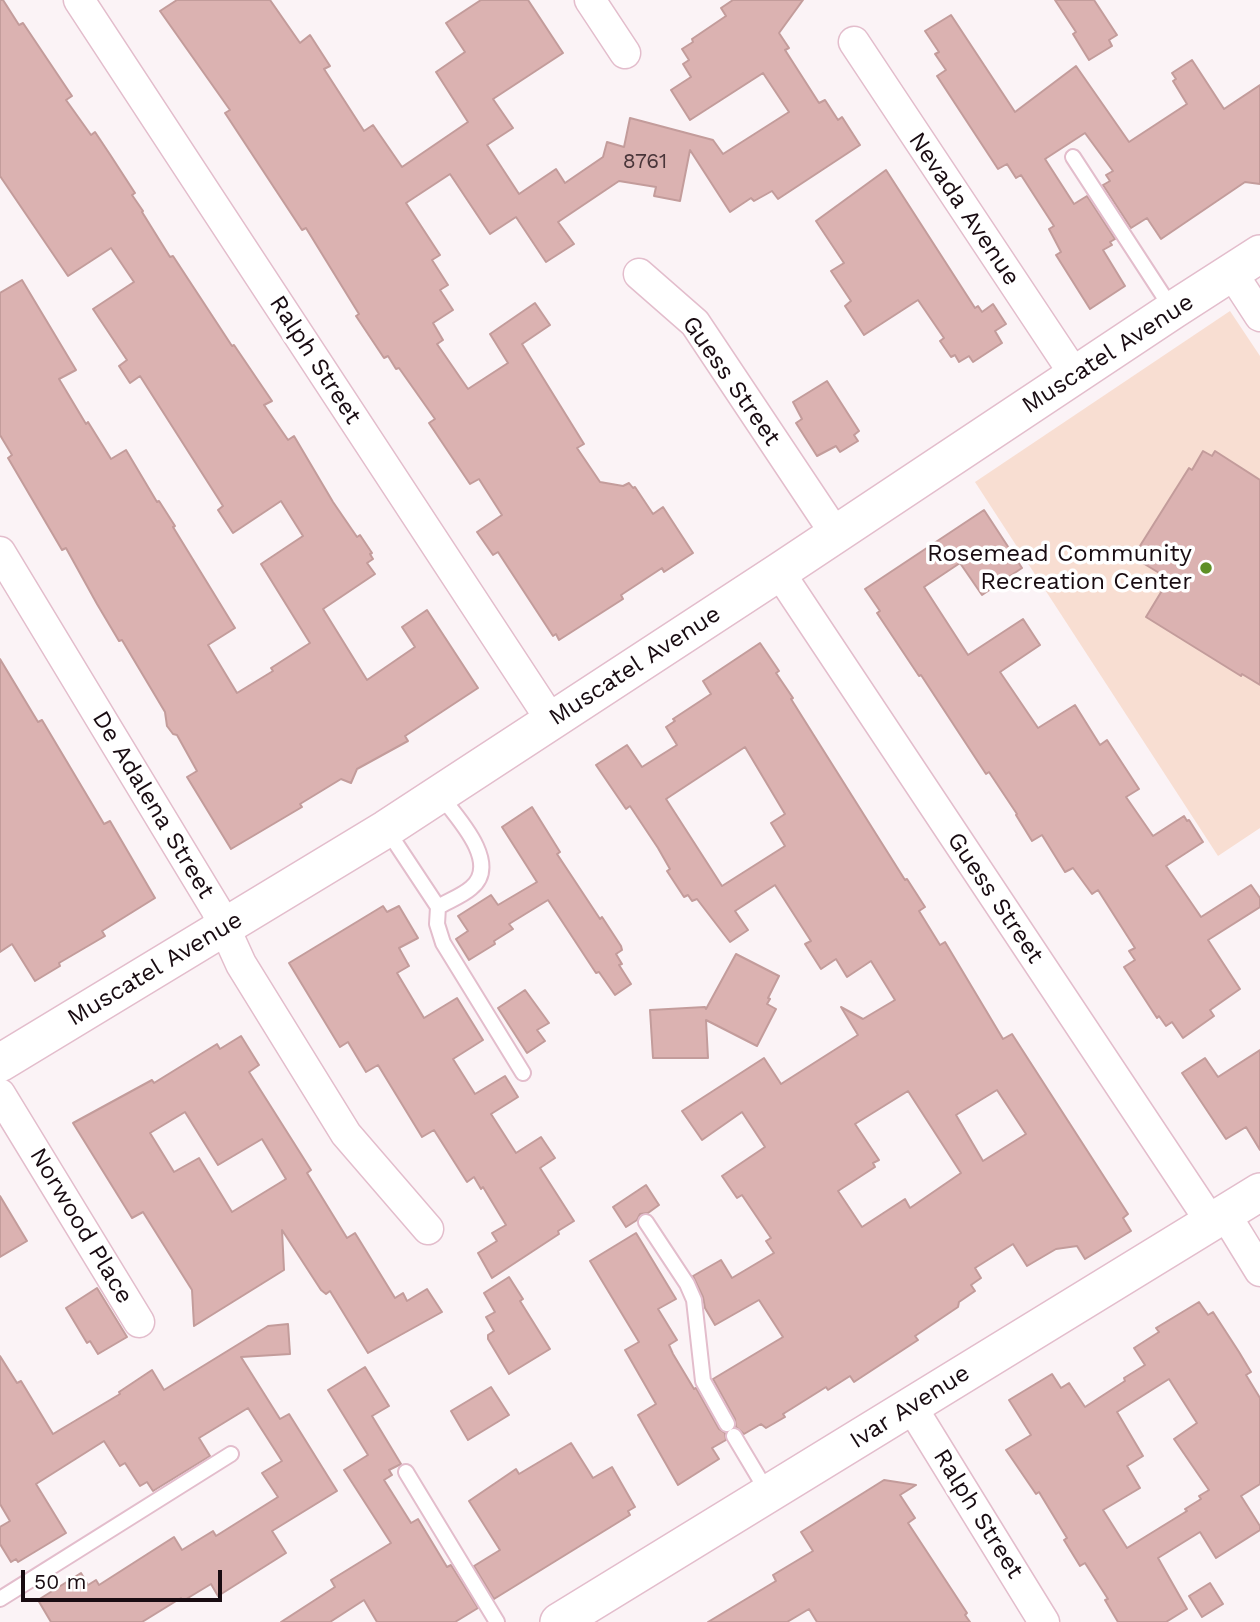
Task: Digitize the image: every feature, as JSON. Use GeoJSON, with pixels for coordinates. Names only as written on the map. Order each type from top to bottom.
{"type":"FeatureCollection","features":[{"type":"Feature","properties":{"kind":"street","name":"Ralph Street"},"geometry":{"type":"LineString","coordinates":[[79,0],[551,720]]}},
{"type":"Feature","properties":{"kind":"street"},"geometry":{"type":"LineString","coordinates":[[590,0],[625,53]]}},
{"type":"Feature","properties":{"kind":"street","name":"Nevada Avenue"},"geometry":{"type":"LineString","coordinates":[[854,42],[1075,375]]}},
{"type":"Feature","properties":{"kind":"street","name":"Muscatel Avenue"},"geometry":{"type":"LineString","coordinates":[[0,1063],[386,829],[1172,310],[1246,264]]}},
{"type":"Feature","properties":{"kind":"street"},"geometry":{"type":"LineString","coordinates":[[1246,264],[1260,316]]}},
{"type":"Feature","properties":{"kind":"street","name":"Guess Street"},"geometry":{"type":"LineString","coordinates":[[639,274],[695,323],[835,533]]}},
{"type":"Feature","properties":{"kind":"street","name":"De Adalena Street"},"geometry":{"type":"LineString","coordinates":[[0,552],[216,909],[241,964],[346,1134],[428,1228]]}},
{"type":"Feature","properties":{"kind":"street","name":"Guess Street"},"geometry":{"type":"LineString","coordinates":[[779,572],[1218,1218],[1260,1270]]}},
{"type":"Feature","properties":{"kind":"street","name":"Norwood Place"},"geometry":{"type":"LineString","coordinates":[[0,1094],[139,1322]]}},
{"type":"Feature","properties":{"kind":"street","name":"Ivar Avenue"},"geometry":{"type":"LineString","coordinates":[[559,1622],[1260,1192]]}},
{"type":"Feature","properties":{"kind":"street","name":"Ralph Street"},"geometry":{"type":"LineString","coordinates":[[911,1406],[1044,1622]]}},
{"type":"Feature","properties":{"kind":"lane"},"geometry":{"type":"LineString","coordinates":[[1073,157],[1172,310]]}},
{"type":"Feature","properties":{"kind":"lane"},"geometry":{"type":"LineString","coordinates":[[438,907],[472,888],[481,876],[482,859],[473,841],[439,794]]}},
{"type":"Feature","properties":{"kind":"lane"},"geometry":{"type":"LineString","coordinates":[[386,829],[438,907],[437,925],[443,943],[523,1073]]}},
{"type":"Feature","properties":{"kind":"lane"},"geometry":{"type":"LineString","coordinates":[[646,1222],[687,1284],[694,1300],[703,1381],[769,1494]]}},
{"type":"Feature","properties":{"kind":"lane"},"geometry":{"type":"LineString","coordinates":[[0,1599],[231,1454]]}},
{"type":"Feature","properties":{"kind":"lane"},"geometry":{"type":"LineString","coordinates":[[406,1472],[497,1622]]}},
{"type":"Feature","properties":{"kind":"shaded area"},"geometry":{"type":"Polygon","coordinates":[[[1230,311],[1260,356],[1260,828],[1218,856],[975,482],[1230,311]]]}},
{"type":"Feature","properties":{"kind":"building"},"geometry":{"type":"Polygon","coordinates":[[[0,0],[3,0],[19,25],[23,23],[72,96],[66,100],[91,135],[95,132],[135,193],[132,195],[170,257],[173,256],[272,401],[264,405],[288,440],[294,436],[333,502],[357,537],[360,535],[372,553],[370,554],[373,559],[367,563],[375,574],[323,609],[367,680],[415,647],[402,627],[427,610],[478,688],[405,736],[408,741],[357,769],[351,783],[341,779],[300,804],[302,807],[231,849],[187,777],[197,771],[177,735],[167,726],[165,712],[122,640],[119,641],[66,548],[62,550],[8,458],[12,455],[0,435],[0,293],[22,280],[76,370],[59,379],[86,424],[88,422],[111,459],[126,450],[157,502],[159,501],[175,526],[173,527],[235,628],[208,645],[237,693],[273,671],[271,668],[310,643],[261,564],[303,536],[281,501],[233,533],[218,510],[223,506],[140,376],[130,383],[119,366],[127,360],[93,309],[134,282],[111,248],[68,276],[0,176],[0,0]]]}},
{"type":"Feature","properties":{"kind":"building"},"geometry":{"type":"Polygon","coordinates":[[[177,0],[270,0],[300,43],[310,35],[330,66],[324,69],[364,131],[373,125],[402,167],[468,122],[436,72],[465,52],[446,23],[481,0],[528,0],[563,53],[493,99],[513,128],[487,145],[519,194],[556,169],[565,183],[603,157],[607,142],[624,147],[630,118],[713,140],[723,154],[789,112],[763,73],[690,120],[671,90],[691,77],[683,64],[689,60],[682,49],[726,16],[721,8],[733,0],[803,0],[779,33],[789,48],[785,50],[819,103],[825,100],[838,120],[842,117],[860,145],[778,199],[772,191],[754,201],[751,198],[730,212],[690,150],[680,201],[654,196],[656,187],[619,181],[558,222],[574,244],[546,262],[516,217],[490,234],[450,174],[406,203],[440,255],[432,260],[448,285],[440,290],[453,310],[433,323],[443,340],[437,344],[468,389],[508,363],[490,334],[535,303],[550,325],[522,344],[584,444],[577,448],[600,482],[623,486],[629,483],[635,487],[653,514],[663,507],[693,553],[664,572],[662,568],[621,595],[623,599],[559,640],[556,634],[553,636],[498,552],[493,555],[477,532],[502,515],[479,479],[470,484],[429,423],[435,419],[399,368],[396,369],[388,356],[384,358],[356,316],[359,314],[306,228],[302,230],[225,113],[230,110],[160,11],[177,0]]]}},
{"type":"Feature","properties":{"kind":"building"},"geometry":{"type":"Polygon","coordinates":[[[1055,0],[1094,0],[1117,35],[1109,40],[1112,46],[1089,60],[1073,34],[1076,32],[1055,0]]]}},
{"type":"Feature","properties":{"kind":"building"},"geometry":{"type":"Polygon","coordinates":[[[951,15],[1015,112],[1076,66],[1129,142],[1187,104],[1173,81],[1176,79],[1172,73],[1192,60],[1224,109],[1260,85],[1260,184],[1245,182],[1161,239],[1147,218],[1131,228],[1103,185],[1110,181],[1106,175],[1113,171],[1085,133],[1045,159],[1074,204],[1087,196],[1115,239],[1110,242],[1112,245],[1103,250],[1125,286],[1090,309],[1056,255],[1061,252],[1049,229],[1054,226],[1021,175],[1016,178],[1007,164],[998,169],[937,76],[946,70],[935,54],[939,52],[925,31],[951,15]]]}},
{"type":"Feature","properties":{"kind":"building"},"geometry":{"type":"Polygon","coordinates":[[[886,170],[975,308],[978,306],[982,312],[993,304],[1006,324],[995,331],[1002,343],[973,362],[969,356],[959,362],[955,355],[951,357],[940,341],[944,338],[918,300],[864,335],[845,306],[851,301],[831,271],[844,263],[816,221],[886,170]]]}},
{"type":"Feature","properties":{"kind":"building"},"geometry":{"type":"Polygon","coordinates":[[[827,381],[859,431],[854,435],[858,441],[840,452],[836,446],[817,456],[796,423],[802,419],[793,402],[827,381]]]}},
{"type":"Feature","properties":{"kind":"building","name":"Rosemead Community Recreation Center"},"geometry":{"type":"Polygon","coordinates":[[[1203,451],[1212,456],[1215,451],[1260,480],[1260,685],[1146,617],[1169,579],[1133,557],[1189,468],[1192,470],[1203,451]]]}},
{"type":"Feature","properties":{"kind":"building"},"geometry":{"type":"Polygon","coordinates":[[[984,510],[1022,568],[982,595],[960,563],[924,587],[968,655],[1023,619],[1040,645],[1000,672],[1038,728],[1075,705],[1100,745],[1107,740],[1139,789],[1126,797],[1153,836],[1184,816],[1189,820],[1203,842],[1166,866],[1201,917],[1251,885],[1260,898],[1260,907],[1208,940],[1240,989],[1210,1010],[1214,1016],[1183,1038],[1172,1022],[1166,1026],[1159,1016],[1157,1018],[1124,967],[1135,960],[1129,951],[1135,948],[1098,890],[1092,894],[1073,868],[1065,872],[1042,835],[1032,841],[989,772],[986,774],[877,613],[880,611],[865,589],[984,510]]]}},
{"type":"Feature","properties":{"kind":"building"},"geometry":{"type":"Polygon","coordinates":[[[760,643],[779,671],[776,673],[793,698],[791,699],[905,880],[907,879],[925,907],[919,911],[940,945],[945,942],[1003,1039],[1012,1034],[1128,1214],[1123,1218],[1131,1231],[1085,1259],[1077,1246],[1056,1249],[1027,1266],[1013,1244],[975,1268],[981,1278],[971,1285],[975,1291],[959,1302],[958,1307],[915,1336],[918,1340],[854,1382],[850,1376],[828,1390],[826,1387],[766,1428],[761,1424],[744,1434],[736,1427],[735,1419],[713,1379],[783,1337],[759,1300],[715,1325],[705,1308],[693,1276],[721,1260],[732,1278],[774,1253],[766,1241],[771,1238],[742,1195],[737,1198],[722,1176],[765,1147],[742,1112],[702,1140],[682,1111],[764,1058],[781,1084],[858,1035],[841,1007],[863,1019],[895,1000],[871,961],[847,977],[836,959],[821,969],[805,944],[811,941],[775,885],[735,911],[748,930],[730,942],[697,899],[692,901],[688,895],[684,897],[667,871],[670,869],[658,848],[630,806],[626,809],[596,765],[627,745],[642,767],[677,745],[666,727],[675,721],[673,719],[711,694],[703,681],[760,643]],[[745,747],[666,799],[722,886],[785,846],[771,823],[785,814],[745,747]],[[997,1090],[956,1115],[983,1161],[1026,1134],[997,1090]],[[908,1091],[855,1124],[879,1160],[873,1163],[875,1167],[838,1191],[862,1227],[905,1199],[910,1208],[961,1173],[908,1091]]]}},
{"type":"Feature","properties":{"kind":"building"},"geometry":{"type":"Polygon","coordinates":[[[0,659],[38,722],[42,720],[104,824],[110,821],[155,898],[102,931],[105,936],[59,963],[60,966],[35,981],[12,944],[0,952],[0,659]]]}},
{"type":"Feature","properties":{"kind":"building"},"geometry":{"type":"Polygon","coordinates":[[[532,807],[560,852],[557,854],[621,946],[622,950],[616,954],[622,964],[619,965],[631,984],[615,995],[599,972],[596,973],[548,900],[509,924],[513,929],[469,960],[456,939],[468,931],[458,916],[491,895],[498,905],[537,882],[502,827],[532,807]]]}},
{"type":"Feature","properties":{"kind":"building"},"geometry":{"type":"Polygon","coordinates":[[[383,906],[387,912],[399,906],[418,938],[399,948],[409,966],[397,973],[424,1018],[457,998],[483,1040],[453,1059],[475,1094],[505,1076],[518,1097],[491,1114],[516,1153],[541,1137],[555,1158],[540,1168],[574,1221],[558,1231],[559,1234],[492,1278],[478,1253],[497,1241],[492,1233],[506,1225],[483,1187],[481,1189],[474,1177],[467,1182],[434,1130],[422,1137],[378,1065],[366,1072],[348,1042],[340,1047],[289,963],[383,906]]]}},
{"type":"Feature","properties":{"kind":"building"},"geometry":{"type":"Polygon","coordinates":[[[736,954],[779,976],[767,1004],[776,1009],[757,1046],[706,1020],[708,1058],[653,1058],[650,1010],[706,1009],[736,954]]]}},
{"type":"Feature","properties":{"kind":"building"},"geometry":{"type":"Polygon","coordinates":[[[525,990],[549,1023],[537,1030],[545,1041],[527,1053],[498,1008],[525,990]]]}},
{"type":"Feature","properties":{"kind":"building"},"geometry":{"type":"Polygon","coordinates":[[[241,1036],[259,1065],[249,1072],[311,1170],[307,1173],[347,1238],[355,1233],[395,1298],[403,1293],[407,1301],[427,1289],[442,1312],[368,1353],[330,1291],[326,1294],[321,1290],[282,1230],[284,1270],[194,1326],[192,1290],[143,1212],[132,1218],[73,1123],[152,1080],[154,1083],[217,1044],[220,1049],[241,1036]],[[185,1112],[150,1133],[174,1172],[199,1158],[232,1212],[286,1179],[262,1139],[218,1165],[185,1112]]]}},
{"type":"Feature","properties":{"kind":"building"},"geometry":{"type":"Polygon","coordinates":[[[1260,1050],[1260,1150],[1246,1127],[1226,1139],[1182,1073],[1205,1058],[1218,1077],[1260,1050]]]}},
{"type":"Feature","properties":{"kind":"building"},"geometry":{"type":"Polygon","coordinates":[[[646,1185],[659,1205],[648,1213],[640,1214],[637,1220],[626,1227],[613,1207],[646,1185]]]}},
{"type":"Feature","properties":{"kind":"building"},"geometry":{"type":"Polygon","coordinates":[[[0,1196],[27,1241],[0,1257],[0,1196]]]}},
{"type":"Feature","properties":{"kind":"building"},"geometry":{"type":"Polygon","coordinates":[[[636,1233],[676,1299],[658,1309],[677,1340],[669,1345],[673,1354],[719,1429],[725,1433],[726,1440],[712,1448],[719,1459],[678,1485],[638,1415],[656,1404],[625,1350],[639,1342],[590,1261],[636,1233]]]}},
{"type":"Feature","properties":{"kind":"building"},"geometry":{"type":"Polygon","coordinates":[[[509,1277],[523,1299],[520,1301],[550,1349],[509,1374],[488,1339],[488,1335],[494,1331],[486,1317],[495,1312],[484,1293],[509,1277]]]}},
{"type":"Feature","properties":{"kind":"building"},"geometry":{"type":"Polygon","coordinates":[[[97,1288],[127,1337],[98,1354],[90,1341],[87,1343],[66,1308],[97,1288]]]}},
{"type":"Feature","properties":{"kind":"building"},"geometry":{"type":"Polygon","coordinates":[[[1199,1302],[1208,1315],[1213,1312],[1251,1372],[1246,1375],[1260,1398],[1260,1484],[1241,1496],[1260,1530],[1216,1558],[1200,1532],[1158,1558],[1187,1609],[1166,1622],[1118,1622],[1105,1600],[1108,1599],[1085,1563],[1080,1566],[1064,1540],[1067,1538],[1039,1492],[1036,1494],[1006,1450],[1031,1435],[1009,1400],[1052,1374],[1061,1388],[1069,1383],[1085,1407],[1145,1365],[1134,1348],[1159,1332],[1156,1328],[1199,1302]],[[1169,1379],[1117,1412],[1143,1456],[1127,1466],[1140,1488],[1103,1510],[1127,1548],[1187,1511],[1185,1509],[1209,1490],[1174,1439],[1197,1423],[1169,1379]]]}},
{"type":"Feature","properties":{"kind":"building"},"geometry":{"type":"Polygon","coordinates":[[[288,1324],[290,1354],[241,1357],[280,1419],[289,1414],[337,1491],[272,1531],[286,1553],[218,1596],[211,1584],[183,1601],[181,1598],[142,1622],[51,1622],[38,1600],[81,1573],[88,1585],[96,1580],[99,1585],[174,1537],[182,1550],[213,1531],[216,1536],[278,1497],[262,1473],[282,1461],[248,1408],[199,1438],[210,1456],[153,1491],[147,1482],[140,1486],[125,1463],[120,1466],[104,1441],[36,1484],[66,1533],[18,1562],[16,1559],[11,1562],[0,1544],[0,1527],[10,1521],[0,1504],[0,1356],[17,1383],[21,1381],[53,1434],[120,1394],[119,1392],[152,1370],[164,1390],[268,1326],[288,1324]]]}},
{"type":"Feature","properties":{"kind":"building"},"geometry":{"type":"Polygon","coordinates":[[[365,1367],[389,1406],[372,1416],[401,1464],[389,1470],[392,1475],[384,1480],[411,1523],[418,1519],[447,1567],[451,1565],[478,1608],[455,1622],[377,1622],[364,1600],[330,1622],[281,1622],[335,1587],[331,1580],[391,1543],[344,1470],[368,1455],[328,1390],[365,1367]]]}},
{"type":"Feature","properties":{"kind":"building"},"geometry":{"type":"Polygon","coordinates":[[[491,1387],[509,1415],[468,1440],[451,1411],[491,1387]]]}},
{"type":"Feature","properties":{"kind":"building"},"geometry":{"type":"Polygon","coordinates":[[[571,1443],[593,1478],[612,1467],[635,1507],[628,1511],[630,1515],[494,1599],[474,1566],[500,1550],[469,1501],[516,1469],[519,1474],[571,1443]]]}},
{"type":"Feature","properties":{"kind":"building"},"geometry":{"type":"Polygon","coordinates":[[[884,1480],[916,1485],[900,1495],[915,1518],[908,1523],[967,1613],[965,1615],[970,1622],[817,1622],[809,1609],[787,1622],[708,1622],[776,1581],[773,1575],[813,1551],[801,1532],[884,1480]]]}},
{"type":"Feature","properties":{"kind":"building"},"geometry":{"type":"Polygon","coordinates":[[[1210,1583],[1223,1604],[1202,1617],[1189,1596],[1210,1583]]]}},
{"type":"Feature","properties":{"kind":"place","name":"Rosemead Community Recreation Center"},"geometry":{"type":"Point","coordinates":[1206,568]}}]}
